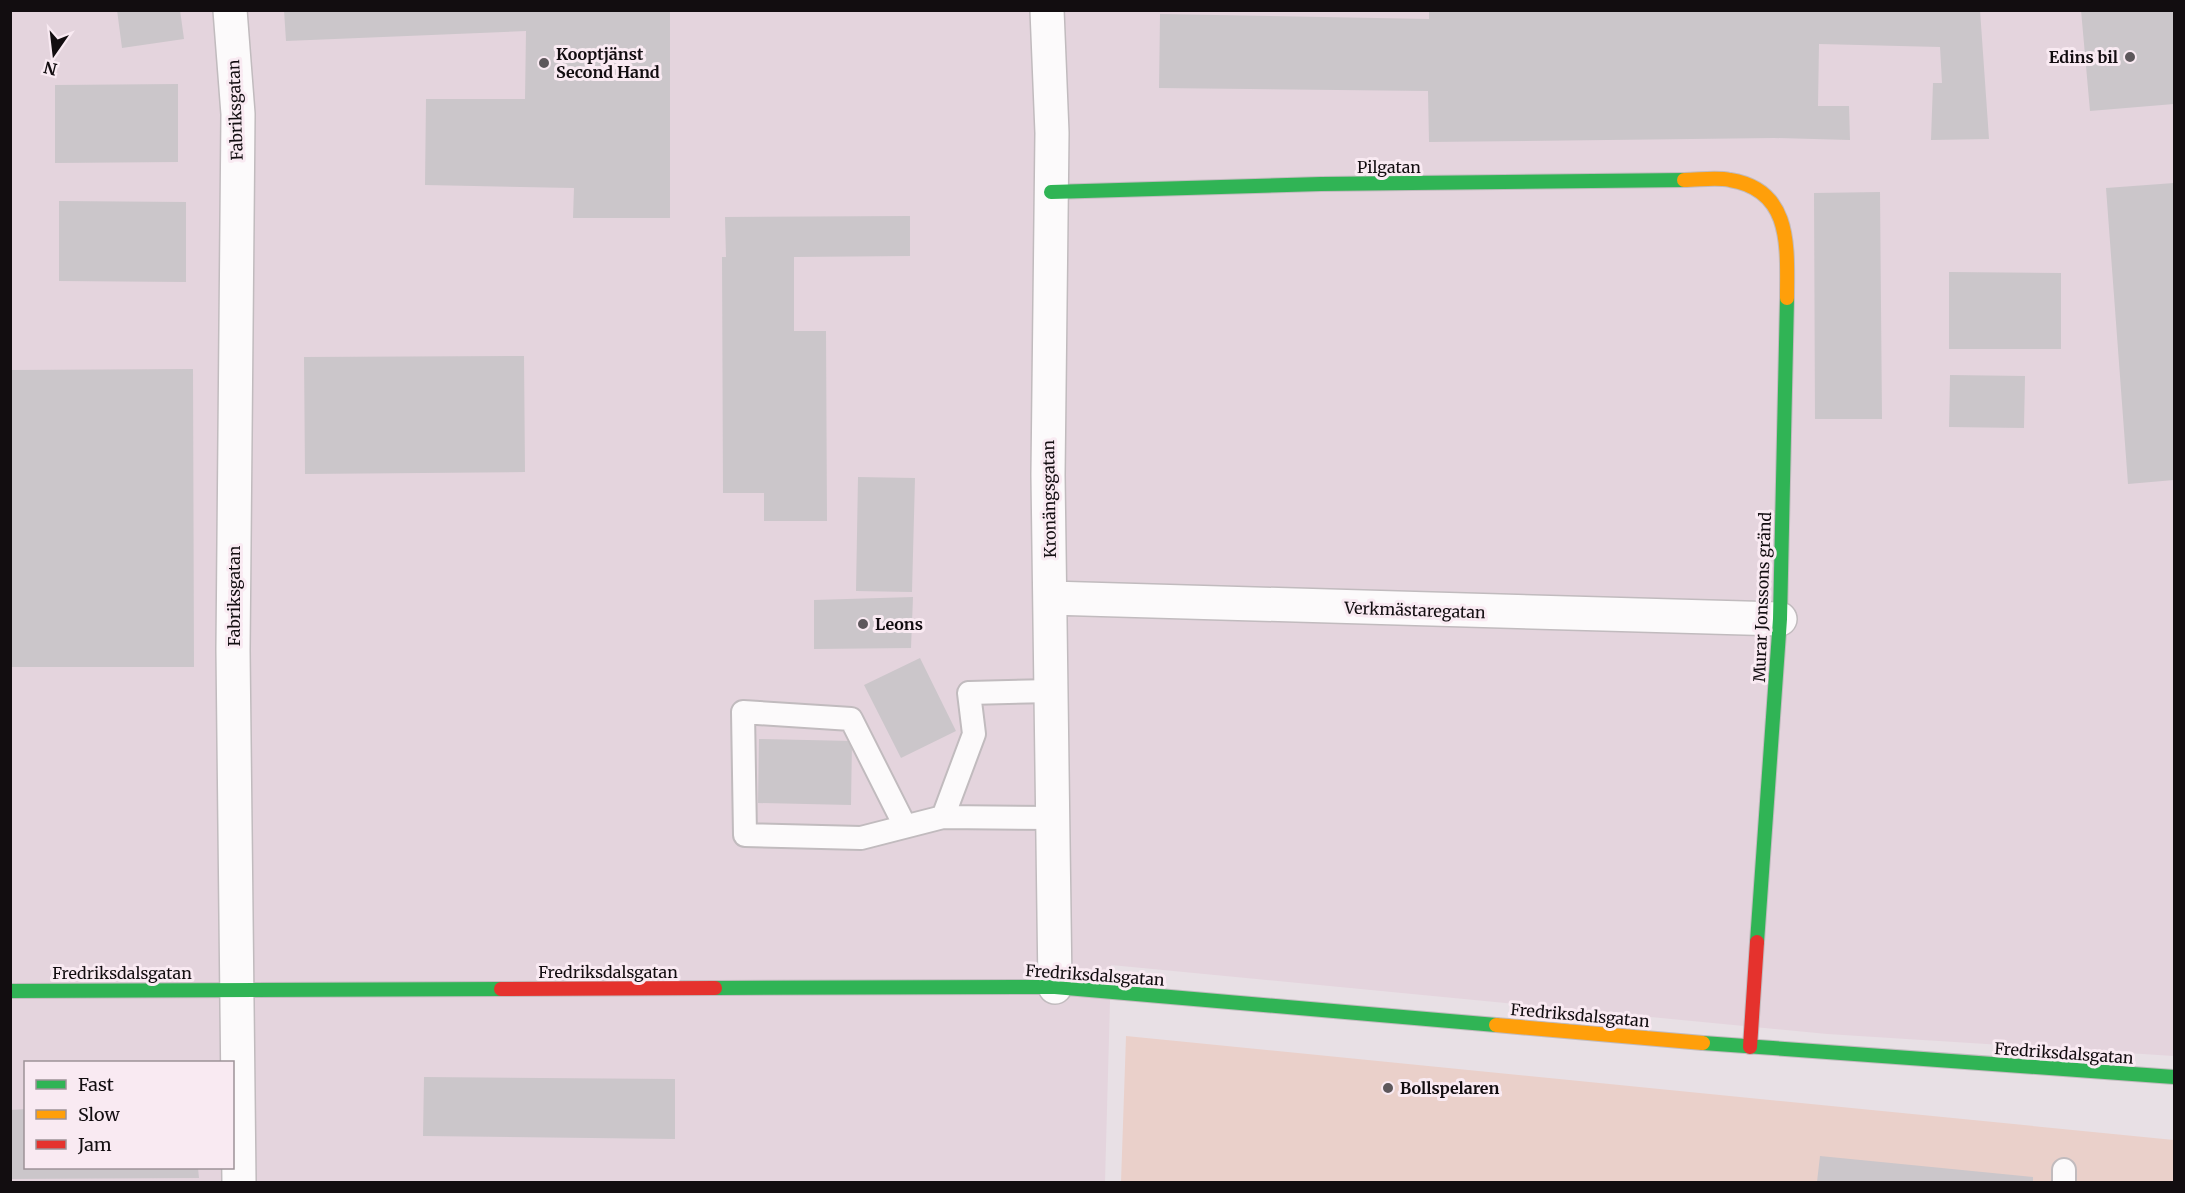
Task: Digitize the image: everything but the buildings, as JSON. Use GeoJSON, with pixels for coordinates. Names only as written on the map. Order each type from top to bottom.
{"type":"FeatureCollection","features":[{"type":"Feature","properties":{"kind":"street","name":"Fabriksgatan"},"geometry":{"type":"LineString","coordinates":[[230,10],[238,114],[233,650],[239,1182]]}},
{"type":"Feature","properties":{"kind":"street","name":"Kronängsgatan"},"geometry":{"type":"LineString","coordinates":[[1047,10],[1052,133],[1048,475],[1055,987]]}},
{"type":"Feature","properties":{"kind":"street","name":"Pilgatan"},"geometry":{"type":"LineString","coordinates":[[1051,192],[1321,184],[1728,179]]}},
{"type":"Feature","properties":{"kind":"street","name":"Murar Jonssons gränd"},"geometry":{"type":"LineString","coordinates":[[1728,179],[1750,184],[1776,205],[1786,234],[1787,306],[1779,620],[1750,1047]]}},
{"type":"Feature","properties":{"kind":"street","name":"Verkmästaregatan"},"geometry":{"type":"LineString","coordinates":[[1050,598],[1779,620]]}},
{"type":"Feature","properties":{"kind":"street","name":"Fredriksdalsgatan"},"geometry":{"type":"LineString","coordinates":[[10,991],[1055,987],[1750,1047],[2175,1077]]}},
{"type":"Feature","properties":{"kind":"lane"},"geometry":{"type":"LineString","coordinates":[[943,817],[974,734],[969,693],[1052,691]]}},
{"type":"Feature","properties":{"kind":"lane"},"geometry":{"type":"LineString","coordinates":[[905,826],[851,719],[743,712],[745,835],[861,838],[943,817],[1051,818]]}},
{"type":"Feature","properties":{"kind":"shaded area"},"geometry":{"type":"Polygon","coordinates":[[[10,11],[2174,11],[2174,1056],[1827,1034],[1111,965],[1105,1182],[11,1182],[10,11]]]}},
{"type":"Feature","properties":{"kind":"shaded area","name":"Bollspelaren"},"geometry":{"type":"Polygon","coordinates":[[[1126,1036],[2174,1140],[2174,1182],[1121,1182],[1126,1036]]]}},
{"type":"Feature","properties":{"kind":"traffic: fast"},"geometry":{"type":"LineString","coordinates":[[1051,192],[1321,184],[1684,180]]}},
{"type":"Feature","properties":{"kind":"traffic: fast"},"geometry":{"type":"LineString","coordinates":[[1757,942],[1780,619],[1787,298]]}},
{"type":"Feature","properties":{"kind":"traffic: fast"},"geometry":{"type":"LineString","coordinates":[[715,988],[1055,987],[1496,1025]]}},
{"type":"Feature","properties":{"kind":"traffic: fast"},"geometry":{"type":"LineString","coordinates":[[10,991],[501,989]]}},
{"type":"Feature","properties":{"kind":"traffic: fast"},"geometry":{"type":"LineString","coordinates":[[1703,1043],[2174,1077]]}},
{"type":"Feature","properties":{"kind":"traffic: slow"},"geometry":{"type":"LineString","coordinates":[[1684,180],[1730,180],[1751,186],[1765,196],[1776,209],[1786,242],[1787,298]]}},
{"type":"Feature","properties":{"kind":"traffic: slow"},"geometry":{"type":"LineString","coordinates":[[1496,1025],[1703,1043]]}},
{"type":"Feature","properties":{"kind":"traffic: jam"},"geometry":{"type":"LineString","coordinates":[[1750,1047],[1757,942]]}},
{"type":"Feature","properties":{"kind":"traffic: jam"},"geometry":{"type":"LineString","coordinates":[[501,989],[715,988]]}},
{"type":"Feature","properties":{"kind":"place","name":"Edins bil"},"geometry":{"type":"Point","coordinates":[2130,57]}},
{"type":"Feature","properties":{"kind":"place","name":"Kooptjänst Second Hand"},"geometry":{"type":"Point","coordinates":[544,63]}},
{"type":"Feature","properties":{"kind":"place","name":"Leons"},"geometry":{"type":"Point","coordinates":[863,624]}},
{"type":"Feature","properties":{"kind":"place","name":"Bollspelaren"},"geometry":{"type":"Point","coordinates":[1388,1088]}}]}
